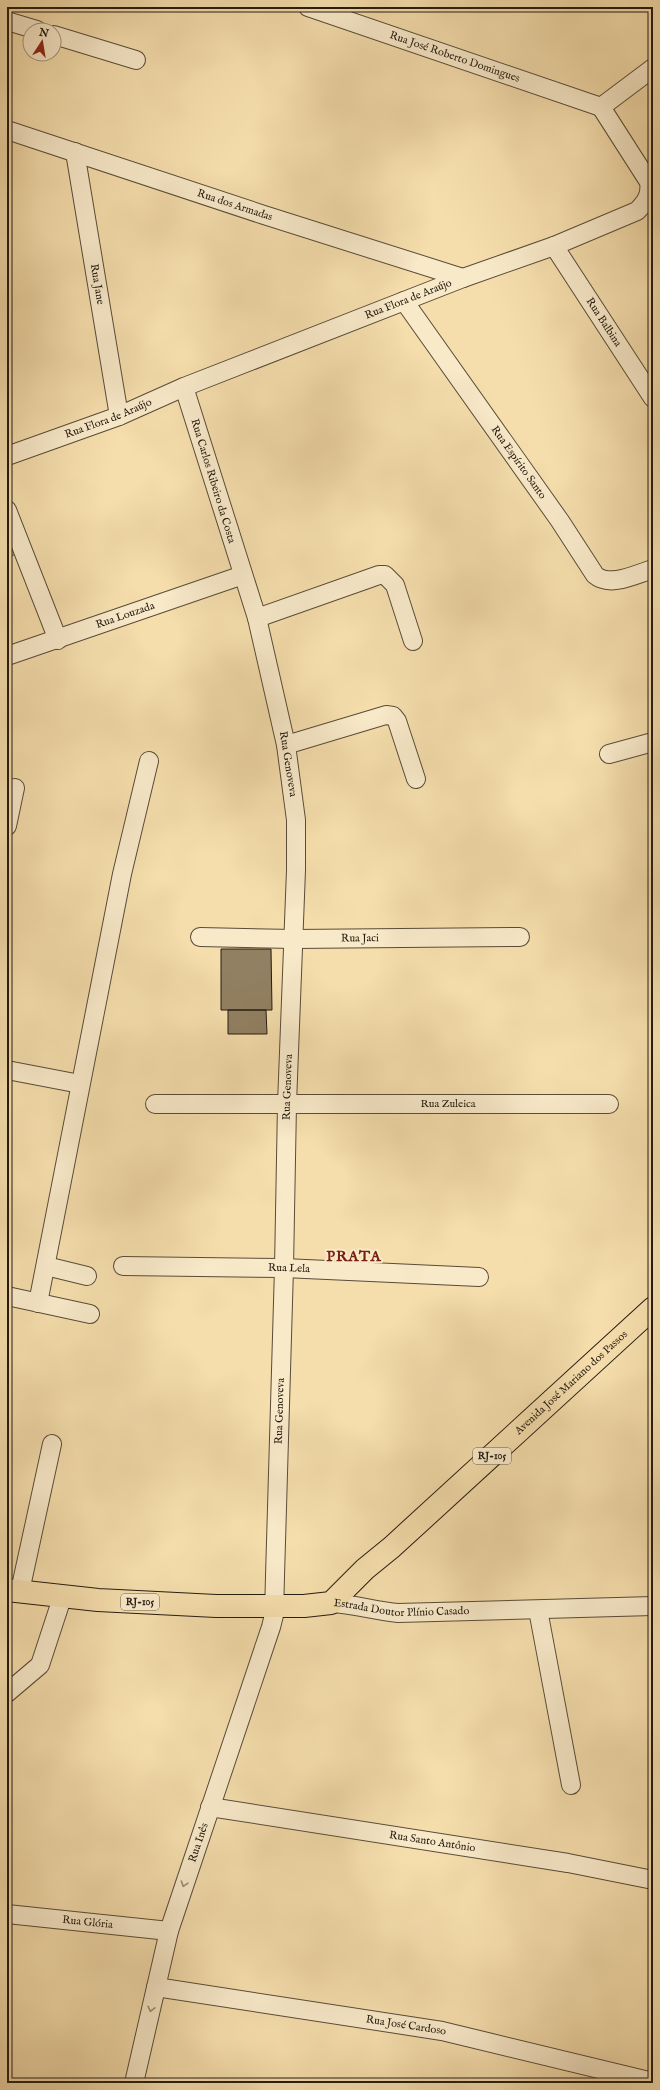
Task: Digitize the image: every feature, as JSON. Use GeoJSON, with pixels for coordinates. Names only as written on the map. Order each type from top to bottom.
{"type":"FeatureCollection","features":[{"type":"Feature","properties":{"kind":"main road","name":"Avenida José Mariano dos Passos"},"geometry":{"type":"LineString","coordinates":[[331,1603],[366,1569],[398,1542],[653,1308]]}},
{"type":"Feature","properties":{"kind":"main road","name":"Estrada Doutor Plínio Casado"},"geometry":{"type":"LineString","coordinates":[[13,1591],[98,1600],[216,1606],[304,1606],[331,1603]]}},
{"type":"Feature","properties":{"kind":"street","name":"Rua José Roberto Domingues"},"geometry":{"type":"LineString","coordinates":[[308,7],[601,107]]}},
{"type":"Feature","properties":{"kind":"street"},"geometry":{"type":"LineString","coordinates":[[7,21],[22,26]]}},
{"type":"Feature","properties":{"kind":"street"},"geometry":{"type":"LineString","coordinates":[[62,37],[136,60]]}},
{"type":"Feature","properties":{"kind":"street"},"geometry":{"type":"LineString","coordinates":[[601,107],[653,68]]}},
{"type":"Feature","properties":{"kind":"street","name":"Rua Flora de Araújo"},"geometry":{"type":"LineString","coordinates":[[7,456],[119,416],[184,387],[463,278],[554,246],[637,211],[649,195],[649,182],[601,107]]}},
{"type":"Feature","properties":{"kind":"street","name":"Rua dos Armadas"},"geometry":{"type":"LineString","coordinates":[[7,130],[294,225],[463,278]]}},
{"type":"Feature","properties":{"kind":"street","name":"Rua Jane"},"geometry":{"type":"LineString","coordinates":[[75,152],[119,416]]}},
{"type":"Feature","properties":{"kind":"street","name":"Rua Balbina"},"geometry":{"type":"LineString","coordinates":[[554,246],[653,398]]}},
{"type":"Feature","properties":{"kind":"street","name":"Rua Espírito Santo"},"geometry":{"type":"LineString","coordinates":[[404,301],[560,521],[595,575],[600,580],[612,581],[653,569]]}},
{"type":"Feature","properties":{"kind":"street","name":"Rua Carlos Ribeiro da Costa"},"geometry":{"type":"LineString","coordinates":[[184,387],[243,575]]}},
{"type":"Feature","properties":{"kind":"street"},"geometry":{"type":"LineString","coordinates":[[7,510],[58,640]]}},
{"type":"Feature","properties":{"kind":"street","name":"Rua Genoveva"},"geometry":{"type":"LineString","coordinates":[[243,575],[257,618],[286,745],[296,820],[294,939],[287,1104],[284,1268],[274,1606]]}},
{"type":"Feature","properties":{"kind":"street","name":"Rua Louzada"},"geometry":{"type":"LineString","coordinates":[[7,656],[58,640],[243,575]]}},
{"type":"Feature","properties":{"kind":"street"},"geometry":{"type":"LineString","coordinates":[[257,618],[354,583],[379,575],[384,575],[395,585],[413,641]]}},
{"type":"Feature","properties":{"kind":"street"},"geometry":{"type":"LineString","coordinates":[[286,745],[390,715],[397,721],[416,779]]}},
{"type":"Feature","properties":{"kind":"street"},"geometry":{"type":"LineString","coordinates":[[609,754],[653,742]]}},
{"type":"Feature","properties":{"kind":"street"},"geometry":{"type":"LineString","coordinates":[[38,1303],[122,874],[149,760]]}},
{"type":"Feature","properties":{"kind":"street"},"geometry":{"type":"LineString","coordinates":[[7,826],[15,788]]}},
{"type":"Feature","properties":{"kind":"street","name":"Rua Jaci"},"geometry":{"type":"LineString","coordinates":[[200,937],[294,939],[520,936]]}},
{"type":"Feature","properties":{"kind":"street"},"geometry":{"type":"LineString","coordinates":[[7,1070],[80,1084]]}},
{"type":"Feature","properties":{"kind":"street","name":"Rua Zuleica"},"geometry":{"type":"LineString","coordinates":[[155,1104],[609,1104]]}},
{"type":"Feature","properties":{"kind":"street"},"geometry":{"type":"LineString","coordinates":[[46,1266],[87,1276]]}},
{"type":"Feature","properties":{"kind":"street","name":"Rua Lela"},"geometry":{"type":"LineString","coordinates":[[123,1266],[284,1268],[478,1277]]}},
{"type":"Feature","properties":{"kind":"street"},"geometry":{"type":"LineString","coordinates":[[7,1296],[90,1314]]}},
{"type":"Feature","properties":{"kind":"street"},"geometry":{"type":"LineString","coordinates":[[13,1591],[52,1444]]}},
{"type":"Feature","properties":{"kind":"street"},"geometry":{"type":"LineString","coordinates":[[7,1692],[40,1665],[63,1596]]}},
{"type":"Feature","properties":{"kind":"street","name":"Estrada Doutor Plínio Casado"},"geometry":{"type":"LineString","coordinates":[[331,1603],[345,1603],[370,1610],[398,1613],[653,1606]]}},
{"type":"Feature","properties":{"kind":"street","name":"Rua Inês"},"geometry":{"type":"LineString","coordinates":[[134,2083],[169,1931],[271,1627],[274,1606]]}},
{"type":"Feature","properties":{"kind":"street"},"geometry":{"type":"LineString","coordinates":[[538,1610],[571,1786]]}},
{"type":"Feature","properties":{"kind":"street","name":"Rua Santo Antônio"},"geometry":{"type":"LineString","coordinates":[[210,1807],[568,1864],[653,1880]]}},
{"type":"Feature","properties":{"kind":"street","name":"Rua Glória"},"geometry":{"type":"LineString","coordinates":[[7,1914],[169,1931]]}},
{"type":"Feature","properties":{"kind":"street","name":"Rua José Cardoso"},"geometry":{"type":"LineString","coordinates":[[156,1987],[442,2031],[653,2082]]}},
{"type":"Feature","properties":{"kind":"shaded area"},"geometry":{"type":"Polygon","coordinates":[[[7,532],[16,554],[7,558],[7,532]]]}},
{"type":"Feature","properties":{"kind":"building"},"geometry":{"type":"Polygon","coordinates":[[[221,949],[271,949],[272,1010],[221,1010],[221,949]]]}},
{"type":"Feature","properties":{"kind":"building"},"geometry":{"type":"Polygon","coordinates":[[[228,1010],[266,1010],[267,1034],[228,1034],[228,1010]]]}},
{"type":"Feature","properties":{"kind":"district","name":"PRATA"},"geometry":{"type":"Point","coordinates":[354,1256]}}]}
